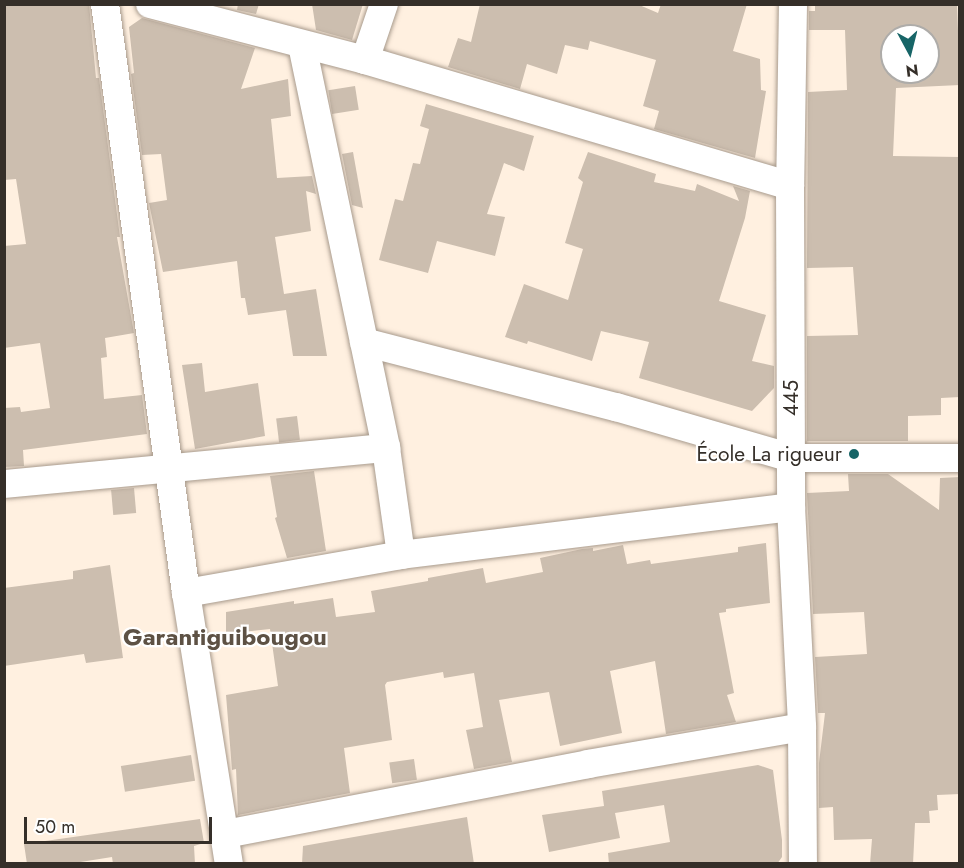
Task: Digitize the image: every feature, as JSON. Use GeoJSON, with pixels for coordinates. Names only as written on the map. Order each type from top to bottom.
{"type":"FeatureCollection","features":[{"type":"Feature","properties":{"kind":"street"},"geometry":{"type":"LineString","coordinates":[[105,4],[186,593],[229,864]]}},
{"type":"Feature","properties":{"kind":"street"},"geometry":{"type":"LineString","coordinates":[[150,4],[366,60],[790,186]]}},
{"type":"Feature","properties":{"kind":"street"},"geometry":{"type":"LineString","coordinates":[[366,60],[384,4]]}},
{"type":"Feature","properties":{"kind":"street","name":"445"},"geometry":{"type":"LineString","coordinates":[[793,4],[790,186],[790,507],[802,727],[803,864]]}},
{"type":"Feature","properties":{"kind":"street"},"geometry":{"type":"LineString","coordinates":[[302,45],[386,448],[401,555]]}},
{"type":"Feature","properties":{"kind":"street"},"geometry":{"type":"LineString","coordinates":[[363,342],[616,407],[791,458],[960,458]]}},
{"type":"Feature","properties":{"kind":"street"},"geometry":{"type":"LineString","coordinates":[[4,484],[386,448]]}},
{"type":"Feature","properties":{"kind":"street"},"geometry":{"type":"LineString","coordinates":[[186,593],[401,555],[790,507]]}},
{"type":"Feature","properties":{"kind":"street"},"geometry":{"type":"LineString","coordinates":[[225,834],[588,764],[802,727]]}},
{"type":"Feature","properties":{"kind":"building"},"geometry":{"type":"Polygon","coordinates":[[[4,4],[89,4],[96,78],[99,78],[120,237],[117,237],[134,333],[105,338],[107,357],[101,358],[104,399],[142,395],[147,434],[23,450],[24,466],[4,467],[4,408],[20,407],[21,412],[50,408],[40,343],[4,348],[4,246],[26,244],[16,179],[4,180],[4,4]]]}},
{"type":"Feature","properties":{"kind":"building"},"geometry":{"type":"Polygon","coordinates":[[[238,4],[259,4],[256,14],[237,10],[238,4]]]}},
{"type":"Feature","properties":{"kind":"building"},"geometry":{"type":"Polygon","coordinates":[[[312,4],[363,4],[352,40],[316,30],[312,4]]]}},
{"type":"Feature","properties":{"kind":"building"},"geometry":{"type":"Polygon","coordinates":[[[480,4],[637,4],[658,13],[661,4],[747,4],[733,51],[760,59],[761,90],[766,91],[755,158],[654,129],[659,111],[643,106],[656,60],[590,41],[588,50],[565,45],[557,74],[527,64],[520,89],[448,67],[458,38],[471,42],[480,4]]]}},
{"type":"Feature","properties":{"kind":"building"},"geometry":{"type":"Polygon","coordinates":[[[815,4],[957,4],[960,85],[896,88],[893,156],[960,157],[960,397],[941,398],[941,415],[908,416],[908,441],[807,441],[807,336],[858,335],[853,267],[807,268],[808,92],[847,90],[845,30],[809,30],[809,11],[815,11],[815,4]]]}},
{"type":"Feature","properties":{"kind":"building"},"geometry":{"type":"Polygon","coordinates":[[[142,18],[255,48],[241,89],[288,79],[291,116],[271,119],[277,178],[312,176],[316,194],[306,191],[311,231],[275,237],[284,294],[316,289],[327,356],[293,356],[286,310],[248,315],[245,298],[241,298],[237,261],[163,272],[149,203],[167,200],[161,154],[142,155],[131,74],[134,73],[129,27],[142,18]]]}},
{"type":"Feature","properties":{"kind":"building"},"geometry":{"type":"Polygon","coordinates":[[[355,86],[359,110],[332,114],[328,90],[355,86]]]}},
{"type":"Feature","properties":{"kind":"building"},"geometry":{"type":"Polygon","coordinates":[[[426,104],[534,136],[524,171],[504,163],[487,214],[505,217],[495,256],[437,241],[428,273],[379,260],[395,199],[403,201],[413,163],[420,164],[429,129],[420,126],[426,104]]]}},
{"type":"Feature","properties":{"kind":"building"},"geometry":{"type":"Polygon","coordinates":[[[353,152],[363,208],[352,205],[342,154],[353,152]]]}},
{"type":"Feature","properties":{"kind":"building"},"geometry":{"type":"Polygon","coordinates":[[[588,152],[656,174],[654,182],[695,191],[697,184],[739,201],[733,186],[750,191],[745,218],[719,301],[766,315],[752,361],[774,366],[774,388],[752,411],[639,378],[649,342],[601,331],[592,361],[528,341],[527,344],[505,337],[524,284],[568,300],[583,249],[565,243],[583,182],[578,178],[588,152]]]}},
{"type":"Feature","properties":{"kind":"building"},"geometry":{"type":"Polygon","coordinates":[[[202,363],[205,392],[258,383],[265,436],[195,449],[182,365],[202,363]]]}},
{"type":"Feature","properties":{"kind":"building"},"geometry":{"type":"Polygon","coordinates":[[[297,416],[300,440],[279,442],[276,419],[297,416]]]}},
{"type":"Feature","properties":{"kind":"building"},"geometry":{"type":"Polygon","coordinates":[[[314,471],[326,551],[287,558],[275,518],[277,517],[270,476],[314,471]]]}},
{"type":"Feature","properties":{"kind":"building"},"geometry":{"type":"Polygon","coordinates":[[[848,474],[888,474],[939,510],[940,478],[960,477],[960,794],[937,795],[938,810],[929,811],[930,823],[915,823],[913,864],[870,864],[872,839],[834,840],[833,807],[819,808],[819,763],[825,713],[818,713],[815,657],[867,654],[864,612],[813,614],[807,493],[849,491],[848,474]]]}},
{"type":"Feature","properties":{"kind":"building"},"geometry":{"type":"Polygon","coordinates":[[[134,488],[136,513],[113,515],[111,490],[134,488]]]}},
{"type":"Feature","properties":{"kind":"building"},"geometry":{"type":"Polygon","coordinates":[[[766,543],[770,603],[726,609],[726,612],[719,613],[734,693],[727,695],[736,722],[666,734],[655,661],[610,671],[622,733],[560,746],[549,692],[499,700],[512,762],[474,769],[466,730],[483,727],[474,673],[444,678],[443,672],[387,682],[385,685],[392,740],[344,748],[350,793],[238,815],[236,769],[232,770],[226,695],[278,686],[270,629],[226,634],[226,612],[294,601],[294,604],[333,598],[336,617],[375,612],[371,591],[483,568],[486,583],[543,572],[540,558],[582,549],[593,548],[593,551],[623,545],[627,564],[650,560],[651,564],[738,552],[738,547],[766,543]]]}},
{"type":"Feature","properties":{"kind":"building"},"geometry":{"type":"Polygon","coordinates":[[[110,565],[123,658],[86,663],[84,654],[4,666],[4,588],[73,579],[73,571],[110,565]]]}},
{"type":"Feature","properties":{"kind":"building"},"geometry":{"type":"Polygon","coordinates":[[[191,755],[195,781],[125,792],[121,766],[191,755]]]}},
{"type":"Feature","properties":{"kind":"building"},"geometry":{"type":"Polygon","coordinates":[[[414,759],[417,780],[392,783],[389,762],[414,759]]]}},
{"type":"Feature","properties":{"kind":"building"},"geometry":{"type":"Polygon","coordinates":[[[758,765],[773,770],[782,840],[782,857],[777,864],[609,864],[608,853],[670,842],[664,805],[615,813],[620,838],[549,852],[542,815],[604,806],[602,791],[758,765]]]}},
{"type":"Feature","properties":{"kind":"building"},"geometry":{"type":"Polygon","coordinates":[[[467,817],[474,864],[302,864],[303,846],[467,817]]]}},
{"type":"Feature","properties":{"kind":"building"},"geometry":{"type":"Polygon","coordinates":[[[200,819],[204,843],[194,846],[195,864],[113,864],[112,857],[68,864],[27,864],[24,844],[200,819]]]}},
{"type":"Feature","properties":{"kind":"place","name":"École La rigueur"},"geometry":{"type":"Point","coordinates":[854,454]}},
{"type":"Feature","properties":{"kind":"district","name":"Garantiguibougou"},"geometry":{"type":"Point","coordinates":[225,637]}}]}
